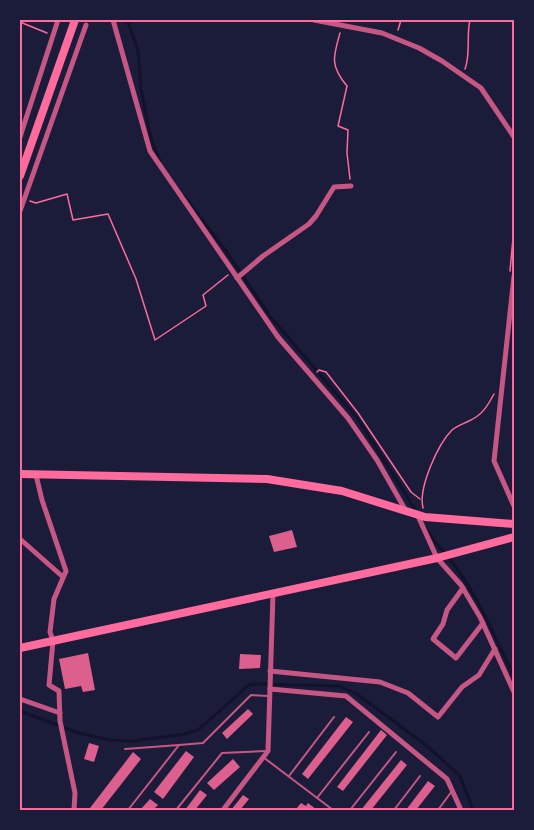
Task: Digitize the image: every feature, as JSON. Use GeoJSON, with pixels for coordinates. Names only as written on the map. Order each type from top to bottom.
{"type":"FeatureCollection","features":[{"type":"Feature","properties":{"kind":"highway"},"geometry":{"type":"LineString","coordinates":[[20,176],[75,20]]}},
{"type":"Feature","properties":{"kind":"highway"},"geometry":{"type":"LineString","coordinates":[[20,648],[437,558],[514,537]]}},
{"type":"Feature","properties":{"kind":"main road"},"geometry":{"type":"LineString","coordinates":[[20,474],[244,478],[292,482],[342,491],[421,517],[514,524]]}},
{"type":"Feature","properties":{"kind":"street"},"geometry":{"type":"LineString","coordinates":[[20,137],[58,20]]}},
{"type":"Feature","properties":{"kind":"street"},"geometry":{"type":"LineString","coordinates":[[113,20],[150,151],[164,175],[278,337],[348,418],[377,460],[407,513]]}},
{"type":"Feature","properties":{"kind":"street"},"geometry":{"type":"LineString","coordinates":[[314,20],[382,33],[419,48],[482,88],[514,137]]}},
{"type":"Feature","properties":{"kind":"street"},"geometry":{"type":"LineString","coordinates":[[20,211],[86,25]]}},
{"type":"Feature","properties":{"kind":"street"},"geometry":{"type":"LineString","coordinates":[[48,92],[60,96]]}},
{"type":"Feature","properties":{"kind":"street"},"geometry":{"type":"LineString","coordinates":[[237,278],[263,256],[309,224],[334,187],[351,186]]}},
{"type":"Feature","properties":{"kind":"street"},"geometry":{"type":"LineString","coordinates":[[512,275],[494,461],[514,506]]}},
{"type":"Feature","properties":{"kind":"street"},"geometry":{"type":"LineString","coordinates":[[36,475],[66,571],[54,599],[50,632],[53,641],[49,685],[58,691],[60,721],[75,793],[74,810]]}},
{"type":"Feature","properties":{"kind":"street"},"geometry":{"type":"LineString","coordinates":[[421,517],[437,558],[463,588],[483,622],[514,692]]}},
{"type":"Feature","properties":{"kind":"street"},"geometry":{"type":"LineString","coordinates":[[20,539],[63,577]]}},
{"type":"Feature","properties":{"kind":"street"},"geometry":{"type":"LineString","coordinates":[[463,588],[447,610],[443,624],[433,639],[456,657],[483,622]]}},
{"type":"Feature","properties":{"kind":"street"},"geometry":{"type":"LineString","coordinates":[[223,810],[268,751],[273,594]]}},
{"type":"Feature","properties":{"kind":"street"},"geometry":{"type":"LineString","coordinates":[[270,674],[380,682],[408,693],[438,717],[462,687],[479,675],[495,649]]}},
{"type":"Feature","properties":{"kind":"street"},"geometry":{"type":"LineString","coordinates":[[270,689],[345,696],[447,779],[461,810]]}},
{"type":"Feature","properties":{"kind":"street"},"geometry":{"type":"LineString","coordinates":[[20,699],[60,713]]}},
{"type":"Feature","properties":{"kind":"lane"},"geometry":{"type":"LineString","coordinates":[[126,749],[203,743],[251,694],[270,696]]}},
{"type":"Feature","properties":{"kind":"lane"},"geometry":{"type":"LineString","coordinates":[[289,776],[334,717]]}},
{"type":"Feature","properties":{"kind":"lane"},"geometry":{"type":"LineString","coordinates":[[317,798],[369,732]]}},
{"type":"Feature","properties":{"kind":"lane"},"geometry":{"type":"LineString","coordinates":[[128,810],[180,746]]}},
{"type":"Feature","properties":{"kind":"lane"},"geometry":{"type":"LineString","coordinates":[[176,810],[222,753],[268,751]]}},
{"type":"Feature","properties":{"kind":"lane"},"geometry":{"type":"LineString","coordinates":[[350,810],[396,752]]}},
{"type":"Feature","properties":{"kind":"lane"},"geometry":{"type":"LineString","coordinates":[[263,758],[333,810]]}},
{"type":"Feature","properties":{"kind":"lane"},"geometry":{"type":"LineString","coordinates":[[394,810],[420,776]]}},
{"type":"Feature","properties":{"kind":"lane"},"geometry":{"type":"LineString","coordinates":[[438,810],[453,791]]}},
{"type":"Feature","properties":{"kind":"path"},"geometry":{"type":"LineString","coordinates":[[396,39],[401,20]]}},
{"type":"Feature","properties":{"kind":"path"},"geometry":{"type":"LineString","coordinates":[[461,74],[468,59],[467,32],[470,20]]}},
{"type":"Feature","properties":{"kind":"path"},"geometry":{"type":"LineString","coordinates":[[20,22],[53,35]]}},
{"type":"Feature","properties":{"kind":"path"},"geometry":{"type":"LineString","coordinates":[[342,25],[334,51],[334,64],[339,76],[347,86],[338,126],[348,130],[347,153],[351,186]]}},
{"type":"Feature","properties":{"kind":"path"},"geometry":{"type":"LineString","coordinates":[[24,199],[36,203],[67,194],[73,220],[108,214],[136,279],[155,340],[206,306],[203,295],[233,271]]}},
{"type":"Feature","properties":{"kind":"path"},"geometry":{"type":"LineString","coordinates":[[512,275],[514,227]]}},
{"type":"Feature","properties":{"kind":"path"},"geometry":{"type":"LineString","coordinates":[[311,376],[319,370],[326,372],[358,413],[411,492],[421,500]]}},
{"type":"Feature","properties":{"kind":"path"},"geometry":{"type":"LineString","coordinates":[[421,517],[421,500],[435,457],[446,438],[455,428],[484,412],[498,387]]}},
{"type":"Feature","properties":{"kind":"building"},"geometry":{"type":"Polygon","coordinates":[[[292,530],[297,547],[274,552],[269,536],[292,530]]]}},
{"type":"Feature","properties":{"kind":"building"},"geometry":{"type":"Polygon","coordinates":[[[88,653],[95,690],[83,692],[81,686],[65,689],[59,659],[88,653]]]}},
{"type":"Feature","properties":{"kind":"building"},"geometry":{"type":"Polygon","coordinates":[[[240,654],[261,655],[260,668],[239,669],[240,654]]]}},
{"type":"Feature","properties":{"kind":"building"},"geometry":{"type":"Polygon","coordinates":[[[248,709],[253,714],[227,739],[222,733],[248,709]]]}},
{"type":"Feature","properties":{"kind":"building"},"geometry":{"type":"Polygon","coordinates":[[[346,717],[353,722],[308,779],[302,774],[346,717]]]}},
{"type":"Feature","properties":{"kind":"building"},"geometry":{"type":"Polygon","coordinates":[[[381,730],[387,735],[343,791],[337,787],[381,730]]]}},
{"type":"Feature","properties":{"kind":"building"},"geometry":{"type":"Polygon","coordinates":[[[89,743],[99,746],[94,762],[84,759],[89,743]]]}},
{"type":"Feature","properties":{"kind":"building"},"geometry":{"type":"Polygon","coordinates":[[[186,751],[194,757],[163,799],[154,792],[186,751]]]}},
{"type":"Feature","properties":{"kind":"building"},"geometry":{"type":"Polygon","coordinates":[[[133,752],[141,759],[101,810],[90,808],[133,752]]]}},
{"type":"Feature","properties":{"kind":"building"},"geometry":{"type":"Polygon","coordinates":[[[233,759],[240,767],[214,790],[207,783],[233,759]]]}},
{"type":"Feature","properties":{"kind":"building"},"geometry":{"type":"Polygon","coordinates":[[[401,760],[407,765],[371,810],[361,810],[401,760]]]}},
{"type":"Feature","properties":{"kind":"building"},"geometry":{"type":"Polygon","coordinates":[[[428,781],[435,786],[416,810],[406,810],[428,781]]]}},
{"type":"Feature","properties":{"kind":"building"},"geometry":{"type":"Polygon","coordinates":[[[200,790],[207,795],[195,810],[185,810],[200,790]]]}},
{"type":"Feature","properties":{"kind":"building"},"geometry":{"type":"Polygon","coordinates":[[[243,795],[249,799],[240,810],[231,810],[243,795]]]}},
{"type":"Feature","properties":{"kind":"building"},"geometry":{"type":"Polygon","coordinates":[[[150,799],[158,805],[153,810],[140,810],[150,799]]]}},
{"type":"Feature","properties":{"kind":"building"},"geometry":{"type":"Polygon","coordinates":[[[301,803],[306,806],[308,803],[317,810],[296,809],[301,803]]]}},
{"type":"Feature","properties":{"kind":"waterway"},"geometry":{"type":"LineString","coordinates":[[127,20],[138,50],[141,89],[151,139],[160,161]]}},
{"type":"Feature","properties":{"kind":"waterway"},"geometry":{"type":"LineString","coordinates":[[184,196],[226,251],[270,316],[358,419],[416,511]]}},
{"type":"Feature","properties":{"kind":"waterway"},"geometry":{"type":"LineString","coordinates":[[425,527],[470,588],[514,677]]}},
{"type":"Feature","properties":{"kind":"waterway"},"geometry":{"type":"LineString","coordinates":[[20,711],[79,733],[110,740],[133,741],[198,730],[250,684],[339,686],[357,694],[427,746],[460,776],[473,810]]}}]}
